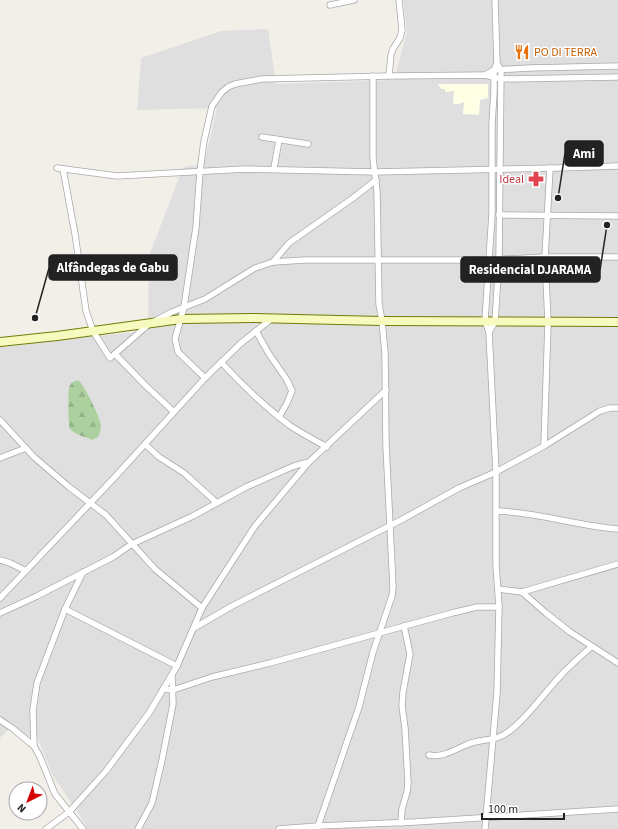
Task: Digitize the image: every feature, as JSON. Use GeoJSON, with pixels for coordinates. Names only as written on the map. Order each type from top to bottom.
{"type":"FeatureCollection","features":[{"type":"Feature","properties":{"kind":"main road"},"geometry":{"type":"LineString","coordinates":[[0,342],[181,319],[272,318],[494,322],[618,322]]}},
{"type":"Feature","properties":{"kind":"street"},"geometry":{"type":"LineString","coordinates":[[330,5],[354,0]]}},
{"type":"Feature","properties":{"kind":"street"},"geometry":{"type":"LineString","coordinates":[[389,76],[391,55],[400,38],[402,30],[399,0]]}},
{"type":"Feature","properties":{"kind":"street"},"geometry":{"type":"LineString","coordinates":[[485,829],[497,693],[499,607],[496,529],[496,472],[489,332],[485,321],[492,214],[491,169],[494,70],[497,63],[495,0]]}},
{"type":"Feature","properties":{"kind":"street"},"geometry":{"type":"LineString","coordinates":[[489,332],[494,322],[499,259],[501,70],[497,63]]}},
{"type":"Feature","properties":{"kind":"street"},"geometry":{"type":"LineString","coordinates":[[485,75],[494,70],[618,66]]}},
{"type":"Feature","properties":{"kind":"street"},"geometry":{"type":"LineString","coordinates":[[205,378],[178,352],[175,339],[184,307],[196,226],[200,171],[209,115],[217,98],[228,87],[246,81],[262,79],[373,76],[485,75],[501,79],[618,77]]}},
{"type":"Feature","properties":{"kind":"street"},"geometry":{"type":"LineString","coordinates":[[318,827],[359,707],[373,652],[392,596],[393,587],[389,478],[386,445],[385,353],[379,304],[378,199],[373,158],[373,76]]}},
{"type":"Feature","properties":{"kind":"street"},"geometry":{"type":"LineString","coordinates":[[262,137],[308,144]]}},
{"type":"Feature","properties":{"kind":"street"},"geometry":{"type":"LineString","coordinates":[[274,168],[279,140]]}},
{"type":"Feature","properties":{"kind":"street"},"geometry":{"type":"LineString","coordinates":[[618,166],[375,172],[274,168],[117,176],[60,168],[75,234],[86,311],[93,331],[110,358],[149,324],[184,307],[205,299],[254,268],[273,262],[305,260],[489,260],[545,257],[618,257]]}},
{"type":"Feature","properties":{"kind":"street"},"geometry":{"type":"LineString","coordinates":[[544,446],[548,322],[545,257],[550,168]]}},
{"type":"Feature","properties":{"kind":"street"},"geometry":{"type":"LineString","coordinates":[[273,262],[290,243],[376,180]]}},
{"type":"Feature","properties":{"kind":"street"},"geometry":{"type":"LineString","coordinates":[[499,215],[618,216]]}},
{"type":"Feature","properties":{"kind":"street"},"geometry":{"type":"LineString","coordinates":[[0,598],[205,378],[221,362],[272,318]]}},
{"type":"Feature","properties":{"kind":"street"},"geometry":{"type":"LineString","coordinates":[[256,331],[269,354],[287,380],[292,391],[289,400],[279,417]]}},
{"type":"Feature","properties":{"kind":"street"},"geometry":{"type":"LineString","coordinates":[[114,354],[174,412]]}},
{"type":"Feature","properties":{"kind":"street"},"geometry":{"type":"LineString","coordinates":[[221,362],[244,387],[290,426],[327,447]]}},
{"type":"Feature","properties":{"kind":"street"},"geometry":{"type":"LineString","coordinates":[[46,829],[69,812],[106,771],[149,714],[177,666],[202,608],[252,529],[309,462],[327,447],[386,390]]}},
{"type":"Feature","properties":{"kind":"street"},"geometry":{"type":"LineString","coordinates":[[194,628],[234,605],[390,526],[459,488],[496,472],[544,446],[600,411],[610,408],[618,408]]}},
{"type":"Feature","properties":{"kind":"street"},"geometry":{"type":"LineString","coordinates":[[0,420],[26,448],[69,487],[106,515],[155,568],[202,608]]}},
{"type":"Feature","properties":{"kind":"street"},"geometry":{"type":"LineString","coordinates":[[145,444],[184,473],[217,503]]}},
{"type":"Feature","properties":{"kind":"street"},"geometry":{"type":"LineString","coordinates":[[0,458],[26,448]]}},
{"type":"Feature","properties":{"kind":"street"},"geometry":{"type":"LineString","coordinates":[[0,613],[83,572],[132,544],[193,516],[264,479],[294,466],[309,462]]}},
{"type":"Feature","properties":{"kind":"street"},"geometry":{"type":"LineString","coordinates":[[497,511],[618,529]]}},
{"type":"Feature","properties":{"kind":"street"},"geometry":{"type":"LineString","coordinates":[[0,560],[26,571]]}},
{"type":"Feature","properties":{"kind":"street"},"geometry":{"type":"LineString","coordinates":[[498,589],[522,592],[618,564]]}},
{"type":"Feature","properties":{"kind":"street"},"geometry":{"type":"LineString","coordinates":[[34,746],[32,715],[36,689],[52,642],[83,572]]}},
{"type":"Feature","properties":{"kind":"street"},"geometry":{"type":"LineString","coordinates":[[522,592],[546,614],[591,647],[618,663]]}},
{"type":"Feature","properties":{"kind":"street"},"geometry":{"type":"LineString","coordinates":[[163,689],[173,690],[212,677],[270,663],[463,610],[499,607]]}},
{"type":"Feature","properties":{"kind":"street"},"geometry":{"type":"LineString","coordinates":[[66,609],[177,666]]}},
{"type":"Feature","properties":{"kind":"street"},"geometry":{"type":"LineString","coordinates":[[401,822],[402,809],[408,783],[405,728],[402,706],[410,654],[404,626]]}},
{"type":"Feature","properties":{"kind":"street"},"geometry":{"type":"LineString","coordinates":[[429,755],[441,756],[476,740],[500,736],[512,728],[528,713],[564,672],[591,647]]}},
{"type":"Feature","properties":{"kind":"street"},"geometry":{"type":"LineString","coordinates":[[138,829],[152,803],[157,783],[173,704],[172,675]]}},
{"type":"Feature","properties":{"kind":"street"},"geometry":{"type":"LineString","coordinates":[[0,720],[34,746],[55,794],[83,829]]}},
{"type":"Feature","properties":{"kind":"street"},"geometry":{"type":"LineString","coordinates":[[280,829],[618,809]]}},
{"type":"Feature","properties":{"kind":"shaded area"},"geometry":{"type":"Polygon","coordinates":[[[403,0],[618,0],[618,829],[82,829],[86,825],[52,774],[38,739],[8,730],[0,738],[0,347],[148,331],[149,256],[183,167],[204,164],[217,108],[137,110],[141,58],[221,31],[268,29],[276,84],[394,80],[407,31],[403,0]]]}},
{"type":"Feature","properties":{"kind":"shaded area"},"geometry":{"type":"Polygon","coordinates":[[[438,84],[488,84],[488,98],[480,100],[479,115],[463,114],[464,102],[453,104],[454,91],[445,92],[445,89],[441,89],[438,84]]]}},
{"type":"Feature","properties":{"kind":"green space"},"geometry":{"type":"Polygon","coordinates":[[[78,380],[88,394],[100,422],[101,427],[99,436],[93,440],[70,429],[68,409],[69,388],[72,382],[78,380]]]}},
{"type":"Feature","properties":{"kind":"place","name":"PO DI TERRA"},"geometry":{"type":"Point","coordinates":[522,52]}},
{"type":"Feature","properties":{"kind":"place","name":"Ideal"},"geometry":{"type":"Point","coordinates":[536,179]}},
{"type":"Feature","properties":{"kind":"place","name":"Ami"},"geometry":{"type":"Point","coordinates":[558,198]}},
{"type":"Feature","properties":{"kind":"place","name":"Residencial DJARAMA"},"geometry":{"type":"Point","coordinates":[607,225]}},
{"type":"Feature","properties":{"kind":"place","name":"Alfândegas de Gabu"},"geometry":{"type":"Point","coordinates":[35,318]}}]}
